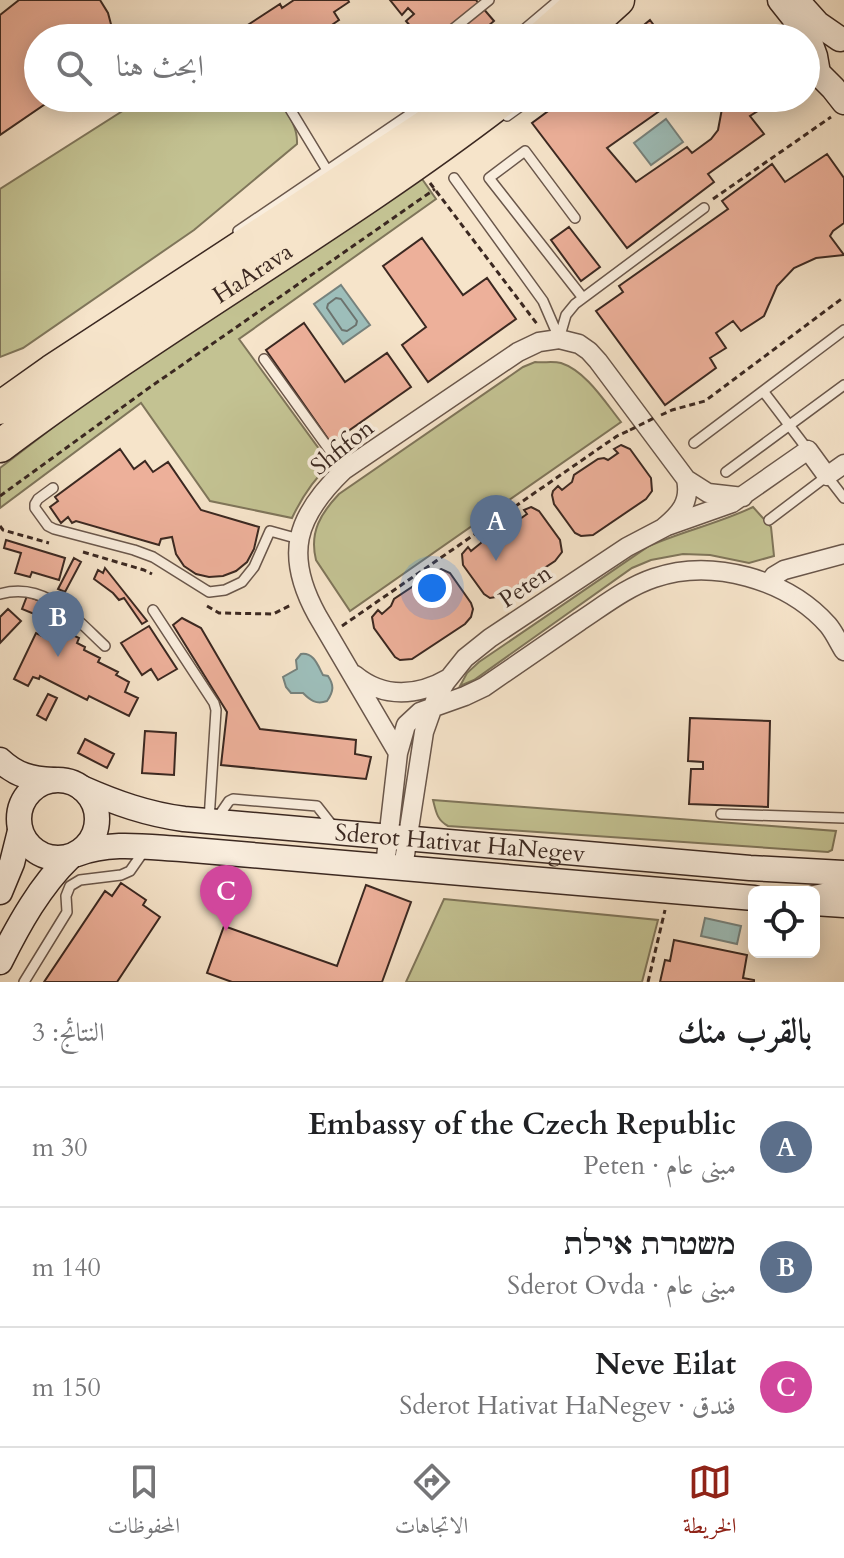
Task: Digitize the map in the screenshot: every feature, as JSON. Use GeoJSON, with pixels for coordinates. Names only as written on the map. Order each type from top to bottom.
{"type":"FeatureCollection","features":[{"type":"Feature","properties":{"kind":"highway"},"geometry":{"type":"LineString","coordinates":[[557,24],[584,0]]}},
{"type":"Feature","properties":{"kind":"highway"},"geometry":{"type":"LineString","coordinates":[[593,24],[618,0]]}},
{"type":"Feature","properties":{"kind":"highway","name":"HaArava"},"geometry":{"type":"LineString","coordinates":[[0,408],[448,112]]}},
{"type":"Feature","properties":{"kind":"highway","name":"HaArava"},"geometry":{"type":"LineString","coordinates":[[0,446],[92,380],[425,156],[498,112]]}},
{"type":"Feature","properties":{"kind":"main road"},"geometry":{"type":"LineString","coordinates":[[780,0],[799,24]]}},
{"type":"Feature","properties":{"kind":"main road"},"geometry":{"type":"LineString","coordinates":[[798,0],[818,24]]}},
{"type":"Feature","properties":{"kind":"main road"},"geometry":{"type":"LineString","coordinates":[[820,25],[842,39]]}},
{"type":"Feature","properties":{"kind":"main road"},"geometry":{"type":"LineString","coordinates":[[820,49],[831,40],[842,39]]}},
{"type":"Feature","properties":{"kind":"main road"},"geometry":{"type":"LineString","coordinates":[[836,84],[838,110]]}},
{"type":"Feature","properties":{"kind":"main road"},"geometry":{"type":"LineString","coordinates":[[0,760],[22,775],[68,781],[82,788],[96,807],[97,822],[89,844],[58,869],[40,892],[0,962]]}},
{"type":"Feature","properties":{"kind":"main road"},"geometry":{"type":"LineString","coordinates":[[0,892],[12,863],[20,829],[20,808],[27,794],[38,784],[53,780]]}},
{"type":"Feature","properties":{"kind":"main road","name":"Sderot Hativat HaNegev"},"geometry":{"type":"LineString","coordinates":[[82,788],[112,801],[168,817],[844,873]]}},
{"type":"Feature","properties":{"kind":"main road"},"geometry":{"type":"LineString","coordinates":[[0,800],[28,844],[40,854],[55,858],[74,855]]}},
{"type":"Feature","properties":{"kind":"main road","name":"Sderot Hativat HaNegev"},"geometry":{"type":"LineString","coordinates":[[74,855],[106,847],[146,847],[748,898]]}},
{"type":"Feature","properties":{"kind":"main road"},"geometry":{"type":"LineString","coordinates":[[820,903],[844,905]]}},
{"type":"Feature","properties":{"kind":"street","name":"Shfifon"},"geometry":{"type":"LineString","coordinates":[[398,753],[307,596],[300,577],[298,558],[304,521],[327,486],[344,470],[518,352],[554,339]]}},
{"type":"Feature","properties":{"kind":"street"},"geometry":{"type":"LineString","coordinates":[[554,339],[579,344],[598,361],[686,479],[708,493],[743,497]]}},
{"type":"Feature","properties":{"kind":"street"},"geometry":{"type":"LineString","coordinates":[[808,450],[827,476],[844,464]]}},
{"type":"Feature","properties":{"kind":"street","name":"Peten"},"geometry":{"type":"LineString","coordinates":[[394,867],[398,837],[424,732],[433,706],[465,658],[627,547],[663,528],[743,497],[808,450]]}},
{"type":"Feature","properties":{"kind":"street"},"geometry":{"type":"LineString","coordinates":[[663,528],[679,514],[686,502],[686,479]]}},
{"type":"Feature","properties":{"kind":"street"},"geometry":{"type":"LineString","coordinates":[[769,583],[784,570],[844,554]]}},
{"type":"Feature","properties":{"kind":"street"},"geometry":{"type":"LineString","coordinates":[[433,706],[484,687],[618,595],[654,578],[693,571],[732,573],[769,583],[802,601],[829,626],[844,651]]}},
{"type":"Feature","properties":{"kind":"street"},"geometry":{"type":"LineString","coordinates":[[350,670],[371,685],[397,693],[423,691],[449,678]]}},
{"type":"Feature","properties":{"kind":"street","name":"Peten"},"geometry":{"type":"LineString","coordinates":[[398,837],[398,753],[406,725],[416,714],[433,706]]}},
{"type":"Feature","properties":{"kind":"street"},"geometry":{"type":"LineString","coordinates":[[820,894],[832,891],[844,882]]}},
{"type":"Feature","properties":{"kind":"lane"},"geometry":{"type":"LineString","coordinates":[[459,24],[489,0]]}},
{"type":"Feature","properties":{"kind":"lane"},"geometry":{"type":"LineString","coordinates":[[531,24],[559,0]]}},
{"type":"Feature","properties":{"kind":"lane"},"geometry":{"type":"LineString","coordinates":[[292,112],[327,170]]}},
{"type":"Feature","properties":{"kind":"lane"},"geometry":{"type":"LineString","coordinates":[[227,239],[412,113]]}},
{"type":"Feature","properties":{"kind":"lane"},"geometry":{"type":"LineString","coordinates":[[425,156],[470,137]]}},
{"type":"Feature","properties":{"kind":"lane"},"geometry":{"type":"LineString","coordinates":[[575,218],[525,151],[489,178],[583,298]]}},
{"type":"Feature","properties":{"kind":"lane"},"geometry":{"type":"LineString","coordinates":[[454,178],[543,301],[554,339]]}},
{"type":"Feature","properties":{"kind":"lane"},"geometry":{"type":"LineString","coordinates":[[554,339],[570,309],[704,208]]}},
{"type":"Feature","properties":{"kind":"lane"},"geometry":{"type":"LineString","coordinates":[[137,316],[190,268]]}},
{"type":"Feature","properties":{"kind":"lane"},"geometry":{"type":"LineString","coordinates":[[694,443],[844,330]]}},
{"type":"Feature","properties":{"kind":"lane"},"geometry":{"type":"LineString","coordinates":[[264,359],[344,470]]}},
{"type":"Feature","properties":{"kind":"lane"},"geometry":{"type":"LineString","coordinates":[[726,472],[844,385]]}},
{"type":"Feature","properties":{"kind":"lane"},"geometry":{"type":"LineString","coordinates":[[763,391],[808,450]]}},
{"type":"Feature","properties":{"kind":"lane"},"geometry":{"type":"LineString","coordinates":[[769,520],[827,476],[844,498]]}},
{"type":"Feature","properties":{"kind":"lane"},"geometry":{"type":"LineString","coordinates":[[53,488],[35,504],[48,526],[153,557],[209,592],[225,590],[242,582],[254,567],[270,531],[299,539]]}},
{"type":"Feature","properties":{"kind":"lane"},"geometry":{"type":"LineString","coordinates":[[0,594],[17,590],[47,598],[105,646]]}},
{"type":"Feature","properties":{"kind":"lane"},"geometry":{"type":"LineString","coordinates":[[153,610],[216,710],[212,821]]}},
{"type":"Feature","properties":{"kind":"lane"},"geometry":{"type":"LineString","coordinates":[[721,814],[844,818]]}},
{"type":"Feature","properties":{"kind":"lane"},"geometry":{"type":"LineString","coordinates":[[24,982],[67,912],[66,896],[70,886],[80,880],[130,871],[146,847]]}},
{"type":"Feature","properties":{"kind":"path"},"geometry":{"type":"LineString","coordinates":[[704,208],[715,196],[838,110]]}},
{"type":"Feature","properties":{"kind":"path"},"geometry":{"type":"LineString","coordinates":[[425,156],[435,189],[554,339]]}},
{"type":"Feature","properties":{"kind":"path"},"geometry":{"type":"LineString","coordinates":[[0,496],[146,390],[435,189]]}},
{"type":"Feature","properties":{"kind":"path"},"geometry":{"type":"LineString","coordinates":[[329,635],[617,436],[672,410],[705,401],[844,297]]}},
{"type":"Feature","properties":{"kind":"path"},"geometry":{"type":"LineString","coordinates":[[0,526],[3,530],[59,546]]}},
{"type":"Feature","properties":{"kind":"path"},"geometry":{"type":"LineString","coordinates":[[73,550],[144,570],[156,577]]}},
{"type":"Feature","properties":{"kind":"path"},"geometry":{"type":"LineString","coordinates":[[207,606],[219,613],[273,614],[307,596]]}},
{"type":"Feature","properties":{"kind":"path"},"geometry":{"type":"LineString","coordinates":[[648,982],[670,891]]}},
{"type":"Feature","properties":{"kind":"shaded area"},"geometry":{"type":"Polygon","coordinates":[[[121,112],[287,112],[297,137],[297,144],[194,230],[23,348],[0,357],[0,189],[121,112]]]}},
{"type":"Feature","properties":{"kind":"shaded area"},"geometry":{"type":"Polygon","coordinates":[[[420,176],[436,199],[239,339],[330,464],[308,489],[292,518],[210,501],[141,403],[0,508],[0,468],[81,406],[420,176]]]}},
{"type":"Feature","properties":{"kind":"shaded area"},"geometry":{"type":"Polygon","coordinates":[[[535,362],[561,363],[579,373],[621,422],[350,611],[316,560],[315,532],[327,508],[339,494],[523,367],[535,362]]]}},
{"type":"Feature","properties":{"kind":"shaded area"},"geometry":{"type":"Polygon","coordinates":[[[753,507],[771,527],[774,556],[749,563],[710,555],[683,554],[651,560],[632,568],[474,680],[460,686],[467,673],[479,662],[649,546],[753,507]]]}},
{"type":"Feature","properties":{"kind":"shaded area"},"geometry":{"type":"Polygon","coordinates":[[[433,800],[836,831],[832,850],[828,852],[448,826],[439,818],[433,800]]]}},
{"type":"Feature","properties":{"kind":"shaded area"},"geometry":{"type":"Polygon","coordinates":[[[444,899],[658,920],[642,982],[406,982],[444,899]]]}},
{"type":"Feature","properties":{"kind":"water"},"geometry":{"type":"Polygon","coordinates":[[[666,119],[683,142],[651,165],[634,143],[666,119]]]}},
{"type":"Feature","properties":{"kind":"water"},"geometry":{"type":"Polygon","coordinates":[[[341,285],[370,325],[343,344],[314,304],[341,285]]]}},
{"type":"Feature","properties":{"kind":"water"},"geometry":{"type":"Polygon","coordinates":[[[301,654],[312,657],[323,675],[330,679],[332,691],[327,701],[314,701],[303,693],[291,693],[286,687],[283,677],[297,669],[296,660],[301,654]]]}},
{"type":"Feature","properties":{"kind":"water"},"geometry":{"type":"Polygon","coordinates":[[[705,918],[741,926],[737,944],[701,936],[705,918]]]}},
{"type":"Feature","properties":{"kind":"building"},"geometry":{"type":"Polygon","coordinates":[[[19,0],[100,0],[111,24],[24,24],[24,112],[34,112],[0,135],[0,15],[19,0]]]}},
{"type":"Feature","properties":{"kind":"building"},"geometry":{"type":"Polygon","coordinates":[[[294,0],[349,2],[334,12],[339,20],[333,24],[249,24],[280,4],[282,8],[294,0]]]}},
{"type":"Feature","properties":{"kind":"building"},"geometry":{"type":"Polygon","coordinates":[[[390,0],[476,0],[494,21],[490,24],[408,24],[406,21],[414,14],[408,8],[402,15],[390,0]]]}},
{"type":"Feature","properties":{"kind":"building"},"geometry":{"type":"Polygon","coordinates":[[[547,112],[658,112],[607,148],[636,182],[687,147],[692,153],[711,139],[718,130],[721,112],[756,112],[750,116],[764,134],[708,174],[714,182],[627,248],[532,123],[547,112]]]}},
{"type":"Feature","properties":{"kind":"building"},"geometry":{"type":"Polygon","coordinates":[[[827,154],[844,178],[844,223],[830,236],[844,255],[816,258],[794,268],[777,286],[764,316],[741,331],[733,321],[716,333],[726,348],[710,358],[716,368],[665,405],[596,311],[623,292],[619,286],[728,209],[722,201],[772,164],[785,182],[827,154]]]}},
{"type":"Feature","properties":{"kind":"building"},"geometry":{"type":"Polygon","coordinates":[[[569,227],[600,267],[581,281],[551,240],[569,227]]]}},
{"type":"Feature","properties":{"kind":"building"},"geometry":{"type":"Polygon","coordinates":[[[422,238],[463,295],[487,278],[516,319],[428,382],[402,345],[426,327],[383,266],[422,238]]]}},
{"type":"Feature","properties":{"kind":"building"},"geometry":{"type":"Polygon","coordinates":[[[304,323],[345,382],[387,353],[411,387],[331,443],[266,350],[304,323]]]}},
{"type":"Feature","properties":{"kind":"building"},"geometry":{"type":"Polygon","coordinates":[[[621,445],[630,449],[651,478],[652,491],[646,499],[593,535],[581,536],[575,533],[554,504],[553,491],[558,486],[562,490],[572,482],[574,475],[598,459],[608,460],[618,453],[614,449],[621,445]]]}},
{"type":"Feature","properties":{"kind":"building"},"geometry":{"type":"Polygon","coordinates":[[[120,449],[134,469],[145,461],[153,472],[168,462],[201,510],[259,527],[254,549],[247,562],[236,571],[209,577],[196,574],[184,566],[176,554],[172,537],[161,539],[159,545],[76,521],[72,523],[68,517],[61,523],[50,507],[58,501],[55,497],[120,449]]]}},
{"type":"Feature","properties":{"kind":"building"},"geometry":{"type":"Polygon","coordinates":[[[531,507],[539,511],[560,540],[562,552],[555,561],[502,596],[490,598],[463,565],[462,554],[468,547],[471,551],[484,536],[508,520],[517,521],[527,514],[524,510],[531,507]]]}},
{"type":"Feature","properties":{"kind":"building"},"geometry":{"type":"Polygon","coordinates":[[[6,540],[65,558],[59,580],[32,572],[30,577],[15,573],[21,553],[4,548],[6,540]]]}},
{"type":"Feature","properties":{"kind":"building"},"geometry":{"type":"Polygon","coordinates":[[[74,558],[81,562],[65,592],[58,589],[74,558]]]}},
{"type":"Feature","properties":{"kind":"building"},"geometry":{"type":"Polygon","coordinates":[[[105,568],[147,621],[142,624],[124,598],[119,600],[94,579],[98,570],[103,573],[105,568]]]}},
{"type":"Feature","properties":{"kind":"building"},"geometry":{"type":"Polygon","coordinates":[[[441,569],[450,573],[471,603],[471,617],[412,659],[400,660],[374,628],[372,617],[378,610],[382,614],[394,599],[418,583],[428,584],[437,577],[434,573],[441,569]]]}},
{"type":"Feature","properties":{"kind":"building"},"geometry":{"type":"Polygon","coordinates":[[[27,596],[45,603],[39,616],[22,609],[27,596]]]}},
{"type":"Feature","properties":{"kind":"building"},"geometry":{"type":"Polygon","coordinates":[[[8,609],[21,621],[0,643],[0,617],[8,609]]]}},
{"type":"Feature","properties":{"kind":"building"},"geometry":{"type":"Polygon","coordinates":[[[182,618],[201,628],[260,729],[356,740],[355,754],[371,757],[366,779],[221,765],[227,712],[173,625],[182,618]]]}},
{"type":"Feature","properties":{"kind":"building"},"geometry":{"type":"Polygon","coordinates":[[[149,626],[177,669],[158,680],[151,669],[142,675],[121,643],[149,626]]]}},
{"type":"Feature","properties":{"kind":"building"},"geometry":{"type":"Polygon","coordinates":[[[58,628],[79,638],[77,643],[85,647],[84,650],[100,658],[98,662],[118,672],[116,675],[129,682],[125,692],[138,698],[129,716],[89,696],[87,700],[40,676],[39,679],[33,677],[28,686],[14,679],[36,633],[52,641],[58,628]]]}},
{"type":"Feature","properties":{"kind":"building"},"geometry":{"type":"Polygon","coordinates":[[[48,694],[57,698],[46,720],[37,715],[48,694]]]}},
{"type":"Feature","properties":{"kind":"building"},"geometry":{"type":"Polygon","coordinates":[[[690,718],[770,721],[768,807],[689,804],[691,769],[703,769],[703,762],[688,761],[690,718]]]}},
{"type":"Feature","properties":{"kind":"building"},"geometry":{"type":"Polygon","coordinates":[[[145,731],[176,733],[174,775],[142,773],[145,731]]]}},
{"type":"Feature","properties":{"kind":"building"},"geometry":{"type":"Polygon","coordinates":[[[85,739],[114,754],[107,768],[78,753],[85,739]]]}},
{"type":"Feature","properties":{"kind":"building"},"geometry":{"type":"Polygon","coordinates":[[[121,883],[146,900],[143,905],[160,917],[117,982],[44,982],[105,891],[112,896],[121,883]]]}},
{"type":"Feature","properties":{"kind":"building"},"geometry":{"type":"Polygon","coordinates":[[[366,885],[411,902],[382,982],[232,982],[207,973],[224,926],[337,966],[366,885]]]}},
{"type":"Feature","properties":{"kind":"building"},"geometry":{"type":"Polygon","coordinates":[[[674,940],[747,955],[743,978],[754,982],[660,982],[665,960],[670,961],[674,940]]]}},
{"type":"Feature","properties":{"kind":"place","name":"Embassy of the Czech Republic"},"geometry":{"type":"Point","coordinates":[496,561]}},
{"type":"Feature","properties":{"kind":"place","name":"משטרת אילת"},"geometry":{"type":"Point","coordinates":[58,657]}},
{"type":"Feature","properties":{"kind":"place","name":"Neve Eilat"},"geometry":{"type":"Point","coordinates":[226,931]}}]}
